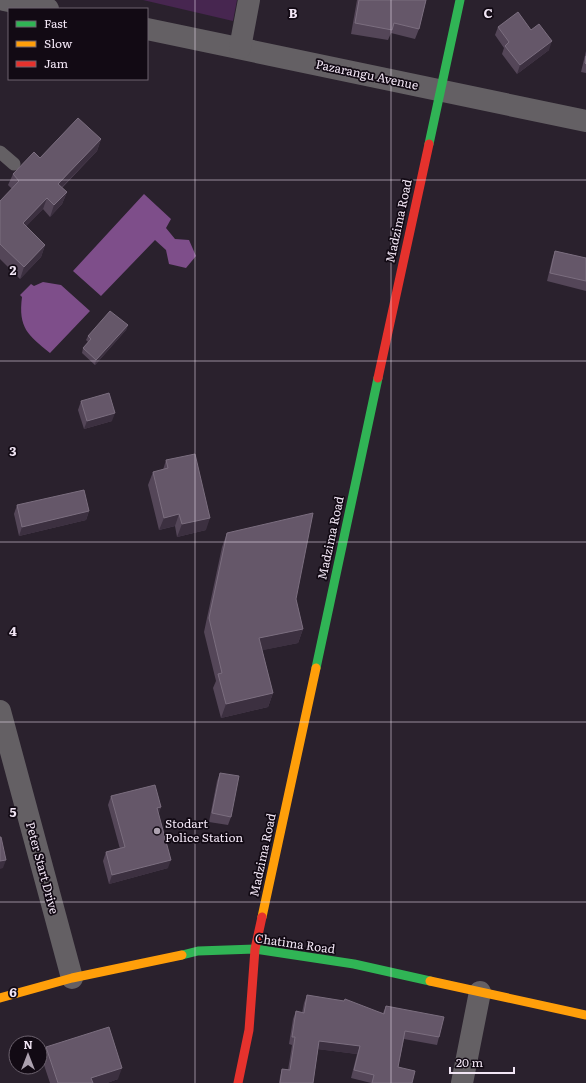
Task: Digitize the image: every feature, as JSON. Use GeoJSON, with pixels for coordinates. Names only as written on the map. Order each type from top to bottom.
{"type":"FeatureCollection","features":[{"type":"Feature","properties":{"kind":"street"},"geometry":{"type":"LineString","coordinates":[[4,0],[43,8]]}},
{"type":"Feature","properties":{"kind":"street"},"geometry":{"type":"LineString","coordinates":[[240,48],[249,0]]}},
{"type":"Feature","properties":{"kind":"street","name":"Madzima Road"},"geometry":{"type":"LineString","coordinates":[[238,1083],[248,1030],[255,949],[439,90],[460,0]]}},
{"type":"Feature","properties":{"kind":"street","name":"Pazarangu Avenue"},"geometry":{"type":"LineString","coordinates":[[148,29],[586,121]]}},
{"type":"Feature","properties":{"kind":"street","name":"Peter Start Drive"},"geometry":{"type":"LineString","coordinates":[[0,711],[72,978]]}},
{"type":"Feature","properties":{"kind":"street","name":"Chatima Road"},"geometry":{"type":"LineString","coordinates":[[0,998],[72,978],[147,964],[198,951],[255,949],[354,964],[586,1015]]}},
{"type":"Feature","properties":{"kind":"street"},"geometry":{"type":"LineString","coordinates":[[462,1083],[480,992]]}},
{"type":"Feature","properties":{"kind":"lane"},"geometry":{"type":"LineString","coordinates":[[0,152],[14,164]]}},
{"type":"Feature","properties":{"kind":"shaded area"},"geometry":{"type":"Polygon","coordinates":[[[143,0],[237,0],[233,21],[143,0]]]}},
{"type":"Feature","properties":{"kind":"shaded area"},"geometry":{"type":"Polygon","coordinates":[[[144,194],[171,219],[166,228],[175,239],[189,240],[196,256],[186,268],[169,264],[166,250],[155,240],[101,296],[73,271],[144,194]]]}},
{"type":"Feature","properties":{"kind":"shaded area"},"geometry":{"type":"Polygon","coordinates":[[[43,282],[61,285],[90,311],[50,353],[30,336],[26,330],[23,324],[21,308],[22,297],[20,295],[31,284],[34,286],[43,282]]]}},
{"type":"Feature","properties":{"kind":"building"},"geometry":{"type":"Polygon","coordinates":[[[359,0],[426,0],[419,29],[394,23],[392,30],[355,23],[359,0]]]}},
{"type":"Feature","properties":{"kind":"building"},"geometry":{"type":"Polygon","coordinates":[[[518,12],[531,30],[539,24],[552,41],[520,65],[505,46],[509,42],[498,27],[518,12]]]}},
{"type":"Feature","properties":{"kind":"building"},"geometry":{"type":"Polygon","coordinates":[[[78,118],[101,139],[58,184],[67,192],[54,205],[47,198],[23,223],[45,245],[24,267],[0,244],[0,201],[19,181],[13,174],[34,152],[40,158],[78,118]]]}},
{"type":"Feature","properties":{"kind":"building"},"geometry":{"type":"Polygon","coordinates":[[[555,251],[586,258],[586,281],[550,273],[555,251]]]}},
{"type":"Feature","properties":{"kind":"building"},"geometry":{"type":"Polygon","coordinates":[[[110,311],[128,325],[96,360],[83,348],[91,339],[88,336],[110,311]]]}},
{"type":"Feature","properties":{"kind":"building"},"geometry":{"type":"Polygon","coordinates":[[[109,393],[115,413],[87,421],[81,401],[109,393]]]}},
{"type":"Feature","properties":{"kind":"building"},"geometry":{"type":"Polygon","coordinates":[[[195,454],[210,518],[182,524],[179,514],[164,518],[153,472],[168,468],[166,460],[195,454]]]}},
{"type":"Feature","properties":{"kind":"building"},"geometry":{"type":"Polygon","coordinates":[[[84,490],[89,511],[22,527],[17,505],[84,490]]]}},
{"type":"Feature","properties":{"kind":"building"},"geometry":{"type":"Polygon","coordinates":[[[313,513],[296,599],[303,629],[259,638],[273,693],[226,704],[218,674],[222,673],[209,618],[227,533],[313,513]]]}},
{"type":"Feature","properties":{"kind":"building"},"geometry":{"type":"Polygon","coordinates":[[[220,773],[239,776],[231,817],[212,813],[220,773]]]}},
{"type":"Feature","properties":{"kind":"building"},"geometry":{"type":"Polygon","coordinates":[[[155,785],[161,807],[157,808],[171,860],[112,875],[106,852],[125,847],[111,796],[155,785]]]}},
{"type":"Feature","properties":{"kind":"building"},"geometry":{"type":"Polygon","coordinates":[[[0,837],[6,860],[0,861],[0,837]]]}},
{"type":"Feature","properties":{"kind":"building"},"geometry":{"type":"Polygon","coordinates":[[[307,995],[344,1001],[345,999],[384,1014],[386,1006],[444,1017],[439,1037],[405,1031],[398,1067],[415,1071],[412,1083],[372,1083],[374,1075],[354,1070],[360,1046],[319,1041],[313,1083],[280,1083],[282,1069],[290,1070],[295,1037],[292,1037],[296,1011],[304,1013],[307,995]]]}},
{"type":"Feature","properties":{"kind":"building"},"geometry":{"type":"Polygon","coordinates":[[[109,1027],[122,1068],[91,1078],[93,1083],[58,1083],[48,1053],[48,1046],[109,1027]]]}},
{"type":"Feature","properties":{"kind":"traffic: fast"},"geometry":{"type":"LineString","coordinates":[[429,144],[460,0]]}},
{"type":"Feature","properties":{"kind":"traffic: fast"},"geometry":{"type":"LineString","coordinates":[[316,668],[378,378]]}},
{"type":"Feature","properties":{"kind":"traffic: fast"},"geometry":{"type":"LineString","coordinates":[[182,955],[198,951],[255,949],[354,964],[430,981]]}},
{"type":"Feature","properties":{"kind":"traffic: slow"},"geometry":{"type":"LineString","coordinates":[[262,917],[316,668]]}},
{"type":"Feature","properties":{"kind":"traffic: slow"},"geometry":{"type":"LineString","coordinates":[[0,998],[72,978],[182,955]]}},
{"type":"Feature","properties":{"kind":"traffic: slow"},"geometry":{"type":"LineString","coordinates":[[430,981],[586,1015]]}},
{"type":"Feature","properties":{"kind":"traffic: jam"},"geometry":{"type":"LineString","coordinates":[[378,378],[429,144]]}},
{"type":"Feature","properties":{"kind":"traffic: jam"},"geometry":{"type":"LineString","coordinates":[[238,1083],[249,1030],[255,949],[262,917]]}},
{"type":"Feature","properties":{"kind":"place","name":"Stodart Police Station"},"geometry":{"type":"Point","coordinates":[157,831]}}]}
